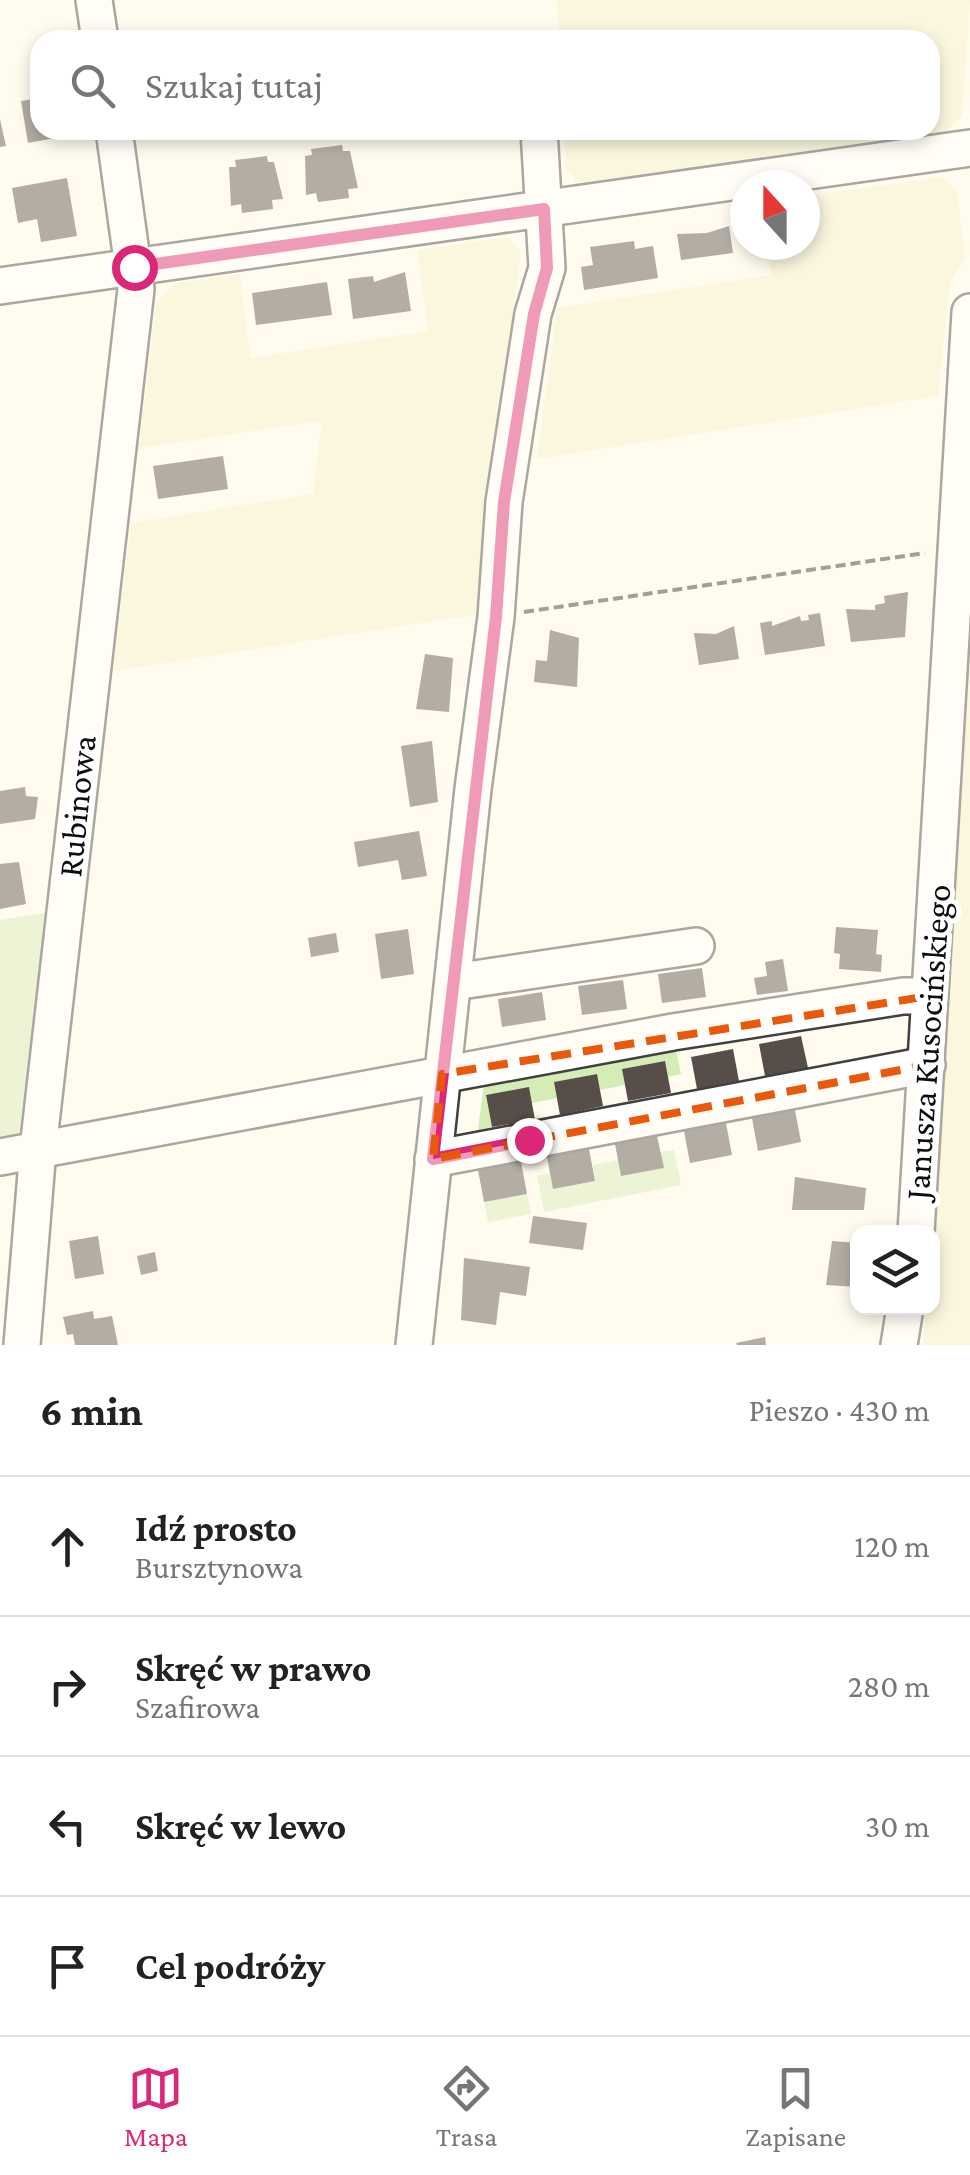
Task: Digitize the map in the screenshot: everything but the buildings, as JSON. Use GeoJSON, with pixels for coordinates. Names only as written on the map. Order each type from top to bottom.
{"type":"FeatureCollection","features":[{"type":"Feature","properties":{"kind":"street"},"geometry":{"type":"LineString","coordinates":[[94,0],[98,30]]}},
{"type":"Feature","properties":{"kind":"street","name":"Rubinowa"},"geometry":{"type":"LineString","coordinates":[[22,1345],[38,1149],[136,288],[115,140]]}},
{"type":"Feature","properties":{"kind":"street"},"geometry":{"type":"LineString","coordinates":[[414,1345],[472,789],[496,617],[507,483],[534,314],[547,268],[540,140]]}},
{"type":"Feature","properties":{"kind":"street"},"geometry":{"type":"LineString","coordinates":[[0,286],[970,148]]}},
{"type":"Feature","properties":{"kind":"street","name":"Janusza Kusocińskiego"},"geometry":{"type":"LineString","coordinates":[[916,1225],[944,809],[970,312]]}},
{"type":"Feature","properties":{"kind":"street"},"geometry":{"type":"LineString","coordinates":[[454,982],[696,946]]}},
{"type":"Feature","properties":{"kind":"street"},"geometry":{"type":"LineString","coordinates":[[0,1157],[712,1026],[903,996],[929,996]]}},
{"type":"Feature","properties":{"kind":"street"},"geometry":{"type":"LineString","coordinates":[[433,1159],[927,1066]]}},
{"type":"Feature","properties":{"kind":"street"},"geometry":{"type":"LineString","coordinates":[[898,1345],[904,1315]]}},
{"type":"Feature","properties":{"kind":"path"},"geometry":{"type":"LineString","coordinates":[[496,617],[955,548]]}},
{"type":"Feature","properties":{"kind":"highlighted area"},"geometry":{"type":"Polygon","coordinates":[[[929,996],[927,1065],[433,1159],[442,1074],[929,996]]]}},
{"type":"Feature","properties":{"kind":"shaded area"},"geometry":{"type":"Polygon","coordinates":[[[557,0],[970,0],[962,116],[940,136],[940,30],[558,30],[557,0]]]}},
{"type":"Feature","properties":{"kind":"shaded area"},"geometry":{"type":"Polygon","coordinates":[[[565,140],[909,140],[582,186],[566,169],[565,140]]]}},
{"type":"Feature","properties":{"kind":"shaded area"},"geometry":{"type":"Polygon","coordinates":[[[943,177],[957,191],[965,257],[950,283],[938,396],[537,459],[557,308],[771,275],[769,260],[820,260],[820,194],[943,177]]]}},
{"type":"Feature","properties":{"kind":"shaded area"},"geometry":{"type":"Polygon","coordinates":[[[507,237],[521,252],[480,614],[113,671],[131,523],[313,494],[322,421],[139,448],[156,303],[174,283],[240,274],[250,358],[428,331],[417,250],[507,237]]]}},
{"type":"Feature","properties":{"kind":"shaded area"},"geometry":{"type":"Polygon","coordinates":[[[970,640],[970,1345],[923,1345],[925,1315],[940,1315],[940,1225],[931,1225],[970,640]]]}},
{"type":"Feature","properties":{"kind":"green space"},"geometry":{"type":"Polygon","coordinates":[[[50,912],[17,1147],[0,1150],[0,920],[50,912]]]}},
{"type":"Feature","properties":{"kind":"green space"},"geometry":{"type":"Polygon","coordinates":[[[674,1039],[681,1074],[668,1077],[664,1061],[623,1069],[625,1085],[600,1090],[596,1074],[555,1082],[557,1098],[532,1103],[529,1088],[486,1096],[492,1127],[478,1130],[485,1076],[674,1039]]]}},
{"type":"Feature","properties":{"kind":"green space"},"geometry":{"type":"Polygon","coordinates":[[[674,1150],[681,1185],[544,1212],[537,1176],[550,1173],[553,1189],[595,1181],[593,1165],[618,1160],[621,1176],[663,1168],[660,1152],[674,1150]]]}},
{"type":"Feature","properties":{"kind":"green space"},"geometry":{"type":"Polygon","coordinates":[[[527,1194],[531,1214],[488,1222],[484,1202],[527,1194]]]}},
{"type":"Feature","properties":{"kind":"route"},"geometry":{"type":"LineString","coordinates":[[134,267],[544,209],[547,268],[534,314],[504,502],[496,617],[472,789],[433,1159],[529,1140]]}}]}
